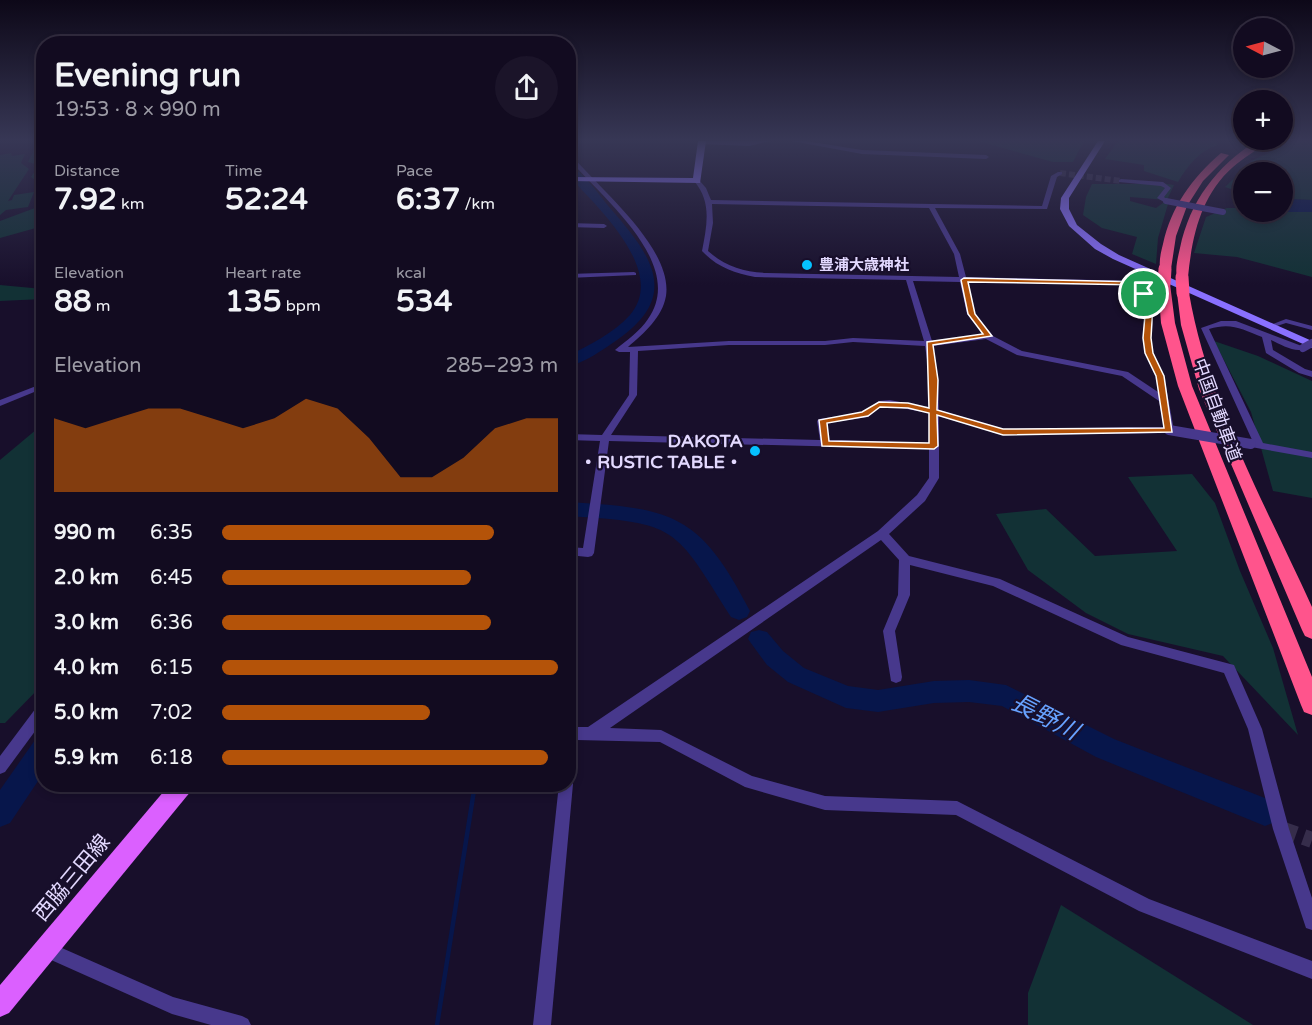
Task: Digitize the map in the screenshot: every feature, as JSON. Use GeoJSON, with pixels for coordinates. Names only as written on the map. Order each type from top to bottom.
{"type":"FeatureCollection","features":[{"type":"Feature","properties":{"kind":"highway","name":"中国自動車道"},"geometry":{"type":"LineString","coordinates":[[1193,189],[1182,203],[1170,233],[1164,277],[1168,322],[1185,386],[1312,705]]}},
{"type":"Feature","properties":{"kind":"highway","name":"中国自動車道"},"geometry":{"type":"LineString","coordinates":[[1209,189],[1204,194],[1186,237],[1183,285],[1188,326],[1206,389],[1312,630]]}},
{"type":"Feature","properties":{"kind":"main road","name":"西脇三田線"},"geometry":{"type":"LineString","coordinates":[[0,1004],[177,792]]}},
{"type":"Feature","properties":{"kind":"street"},"geometry":{"type":"LineString","coordinates":[[596,189],[647,243],[662,274],[660,304],[654,317],[619,350],[729,343],[825,343],[853,340],[929,344],[988,336]]}},
{"type":"Feature","properties":{"kind":"street"},"geometry":{"type":"LineString","coordinates":[[704,189],[712,218],[705,251],[715,263],[733,271],[791,276],[1143,283]]}},
{"type":"Feature","properties":{"kind":"street"},"geometry":{"type":"LineString","coordinates":[[708,202],[1045,208],[1050,189]]}},
{"type":"Feature","properties":{"kind":"street"},"geometry":{"type":"LineString","coordinates":[[1071,189],[1065,198],[1063,208],[1073,226],[1093,244],[1144,270],[1310,344]]}},
{"type":"Feature","properties":{"kind":"street"},"geometry":{"type":"LineString","coordinates":[[1080,189],[1074,198],[1074,213],[1090,233],[1120,253],[1277,324],[1310,344]]}},
{"type":"Feature","properties":{"kind":"street"},"geometry":{"type":"LineString","coordinates":[[1167,189],[1160,198],[1166,201],[1223,212]]}},
{"type":"Feature","properties":{"kind":"street"},"geometry":{"type":"LineString","coordinates":[[931,206],[957,254],[971,314],[988,336],[1020,353],[1125,374],[1163,400]]}},
{"type":"Feature","properties":{"kind":"street"},"geometry":{"type":"LineString","coordinates":[[576,225],[604,226]]}},
{"type":"Feature","properties":{"kind":"street"},"geometry":{"type":"LineString","coordinates":[[1144,270],[1143,283],[1150,304],[1147,338],[1149,353],[1160,376],[1169,430]]}},
{"type":"Feature","properties":{"kind":"street"},"geometry":{"type":"LineString","coordinates":[[576,276],[634,274]]}},
{"type":"Feature","properties":{"kind":"street"},"geometry":{"type":"LineString","coordinates":[[593,732],[882,534],[921,498],[934,478],[934,380],[929,344],[909,279]]}},
{"type":"Feature","properties":{"kind":"street"},"geometry":{"type":"LineString","coordinates":[[1277,324],[1286,321],[1312,328]]}},
{"type":"Feature","properties":{"kind":"street"},"geometry":{"type":"LineString","coordinates":[[1255,445],[1205,328],[1233,322],[1266,336],[1310,344]]}},
{"type":"Feature","properties":{"kind":"street"},"geometry":{"type":"LineString","coordinates":[[1266,336],[1269,351],[1302,371],[1312,374]]}},
{"type":"Feature","properties":{"kind":"street"},"geometry":{"type":"LineString","coordinates":[[576,552],[588,553],[605,437],[633,395],[634,349]]}},
{"type":"Feature","properties":{"kind":"street"},"geometry":{"type":"LineString","coordinates":[[0,403],[36,388]]}},
{"type":"Feature","properties":{"kind":"street"},"geometry":{"type":"LineString","coordinates":[[825,444],[822,422],[865,415],[879,404],[908,405],[1003,432],[1169,430],[1312,455]]}},
{"type":"Feature","properties":{"kind":"street"},"geometry":{"type":"LineString","coordinates":[[576,437],[934,446]]}},
{"type":"Feature","properties":{"kind":"street"},"geometry":{"type":"LineString","coordinates":[[882,534],[905,559],[996,582],[1125,640],[1229,669],[1255,729],[1281,829],[1312,922]]}},
{"type":"Feature","properties":{"kind":"street"},"geometry":{"type":"LineString","coordinates":[[896,677],[889,631],[904,595],[905,559]]}},
{"type":"Feature","properties":{"kind":"street"},"geometry":{"type":"LineString","coordinates":[[0,767],[36,719]]}},
{"type":"Feature","properties":{"kind":"street"},"geometry":{"type":"LineString","coordinates":[[576,733],[661,736],[750,782],[825,803],[957,808],[1145,905],[1312,970]]}},
{"type":"Feature","properties":{"kind":"street"},"geometry":{"type":"LineString","coordinates":[[542,1025],[565,792]]}},
{"type":"Feature","properties":{"kind":"street"},"geometry":{"type":"LineString","coordinates":[[46,949],[172,1005],[242,1025]]}},
{"type":"Feature","properties":{"kind":"green space"},"geometry":{"type":"Polygon","coordinates":[[[0,189],[16,189],[8,201],[12,200],[14,195],[34,192],[28,207],[6,210],[0,215],[0,189]]]}},
{"type":"Feature","properties":{"kind":"green space"},"geometry":{"type":"Polygon","coordinates":[[[1090,189],[1172,189],[1167,200],[1130,197],[1130,201],[1156,208],[1163,203],[1168,204],[1158,238],[1156,264],[1132,254],[1137,237],[1102,228],[1083,215],[1090,189]]]}},
{"type":"Feature","properties":{"kind":"green space"},"geometry":{"type":"Polygon","coordinates":[[[1293,189],[1312,189],[1312,200],[1293,199],[1293,189]]]}},
{"type":"Feature","properties":{"kind":"green space"},"geometry":{"type":"Polygon","coordinates":[[[36,208],[36,228],[0,238],[0,221],[36,208]]]}},
{"type":"Feature","properties":{"kind":"green space"},"geometry":{"type":"Polygon","coordinates":[[[1227,208],[1233,208],[1233,222],[1293,222],[1293,212],[1312,212],[1312,277],[1237,257],[1194,253],[1206,217],[1227,208]]]}},
{"type":"Feature","properties":{"kind":"green space"},"geometry":{"type":"Polygon","coordinates":[[[0,285],[36,288],[36,299],[0,301],[0,285]]]}},
{"type":"Feature","properties":{"kind":"green space"},"geometry":{"type":"Polygon","coordinates":[[[1214,341],[1258,356],[1312,381],[1312,498],[1273,491],[1251,412],[1214,341]]]}},
{"type":"Feature","properties":{"kind":"green space"},"geometry":{"type":"Polygon","coordinates":[[[36,430],[36,691],[5,723],[0,723],[0,460],[36,430]]]}},
{"type":"Feature","properties":{"kind":"green space"},"geometry":{"type":"Polygon","coordinates":[[[1192,474],[1215,503],[1240,571],[1273,648],[1298,735],[1223,656],[1128,634],[1086,613],[1028,570],[996,514],[1046,509],[1095,556],[1177,551],[1128,477],[1192,474]]]}},
{"type":"Feature","properties":{"kind":"green space"},"geometry":{"type":"Polygon","coordinates":[[[1061,905],[1253,1025],[1028,1025],[1028,993],[1061,905]]]}},
{"type":"Feature","properties":{"kind":"shaded area"},"geometry":{"type":"Polygon","coordinates":[[[1293,199],[1312,200],[1312,212],[1293,212],[1293,199]]]}},
{"type":"Feature","properties":{"kind":"waterway"},"geometry":{"type":"LineString","coordinates":[[576,358],[627,326],[638,315],[644,303],[648,283],[647,271],[633,245],[586,189]]}},
{"type":"Feature","properties":{"kind":"waterway","name":"長野川"},"geometry":{"type":"LineString","coordinates":[[576,510],[632,514],[663,521],[677,528],[689,537],[702,553],[739,611]]}},
{"type":"Feature","properties":{"kind":"waterway","name":"長野川"},"geometry":{"type":"LineString","coordinates":[[759,639],[775,658],[796,675],[846,697],[878,701],[934,692],[969,691],[1006,696],[1105,748],[1265,812]]}},
{"type":"Feature","properties":{"kind":"waterway"},"geometry":{"type":"LineString","coordinates":[[0,813],[36,761]]}},
{"type":"Feature","properties":{"kind":"waterway"},"geometry":{"type":"LineString","coordinates":[[437,1025],[474,792]]}},
{"type":"Feature","properties":{"kind":"tunnel"},"geometry":{"type":"LineString","coordinates":[[1281,829],[1312,840]]}},
{"type":"Feature","properties":{"kind":"place","name":"豊浦大歳神社"},"geometry":{"type":"Point","coordinates":[807,265]}},
{"type":"Feature","properties":{"kind":"place","name":"DAKOTA ・RUSTIC TABLE・"},"geometry":{"type":"Point","coordinates":[755,451]}},
{"type":"Feature","properties":{"kind":"route"},"geometry":{"type":"LineString","coordinates":[[1144,294],[1146,286],[1143,283],[964,280],[971,314],[988,336],[929,344],[934,380],[933,411],[908,405],[879,404],[865,415],[822,422],[825,444],[934,446],[933,411],[1003,432],[1169,430],[1160,376],[1149,353],[1147,338],[1150,304],[1144,294]]}}]}
